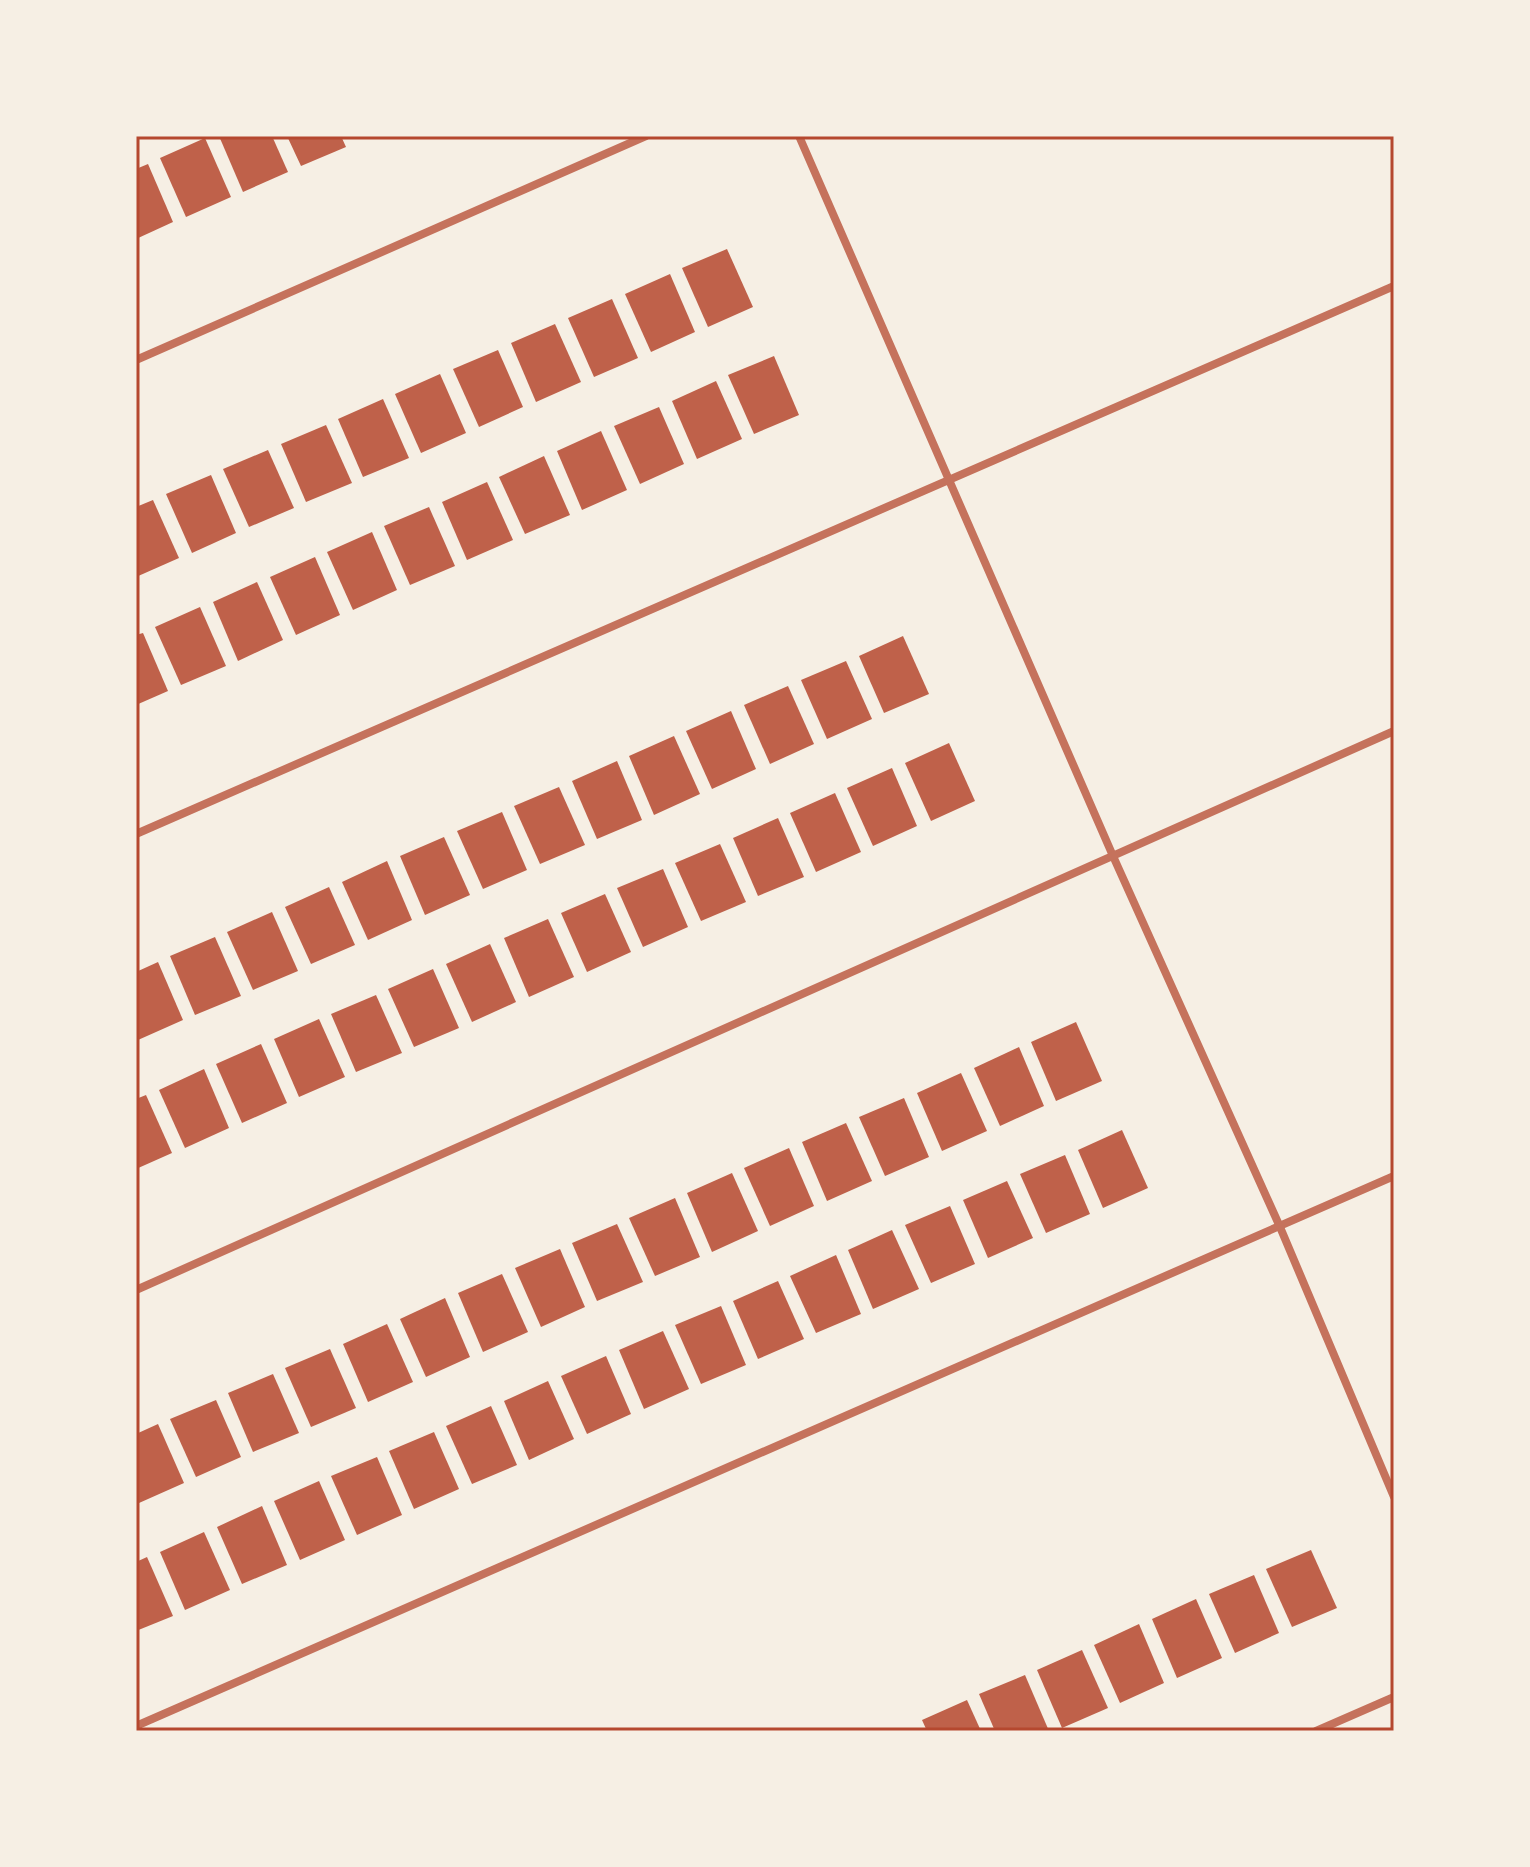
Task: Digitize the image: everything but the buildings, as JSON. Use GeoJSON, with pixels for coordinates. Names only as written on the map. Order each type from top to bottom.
{"type":"FeatureCollection","features":[{"type":"Feature","properties":{"kind":"street"},"geometry":{"type":"LineString","coordinates":[[136,360],[646,136]]}},
{"type":"Feature","properties":{"kind":"street"},"geometry":{"type":"LineString","coordinates":[[799,136],[1113,856],[1280,1227],[1394,1497]]}},
{"type":"Feature","properties":{"kind":"street"},"geometry":{"type":"LineString","coordinates":[[136,834],[1394,286]]}},
{"type":"Feature","properties":{"kind":"street"},"geometry":{"type":"LineString","coordinates":[[136,1290],[1394,731]]}},
{"type":"Feature","properties":{"kind":"street"},"geometry":{"type":"LineString","coordinates":[[136,1726],[1394,1176]]}},
{"type":"Feature","properties":{"kind":"street"},"geometry":{"type":"LineString","coordinates":[[1316,1731],[1394,1697]]}}]}
